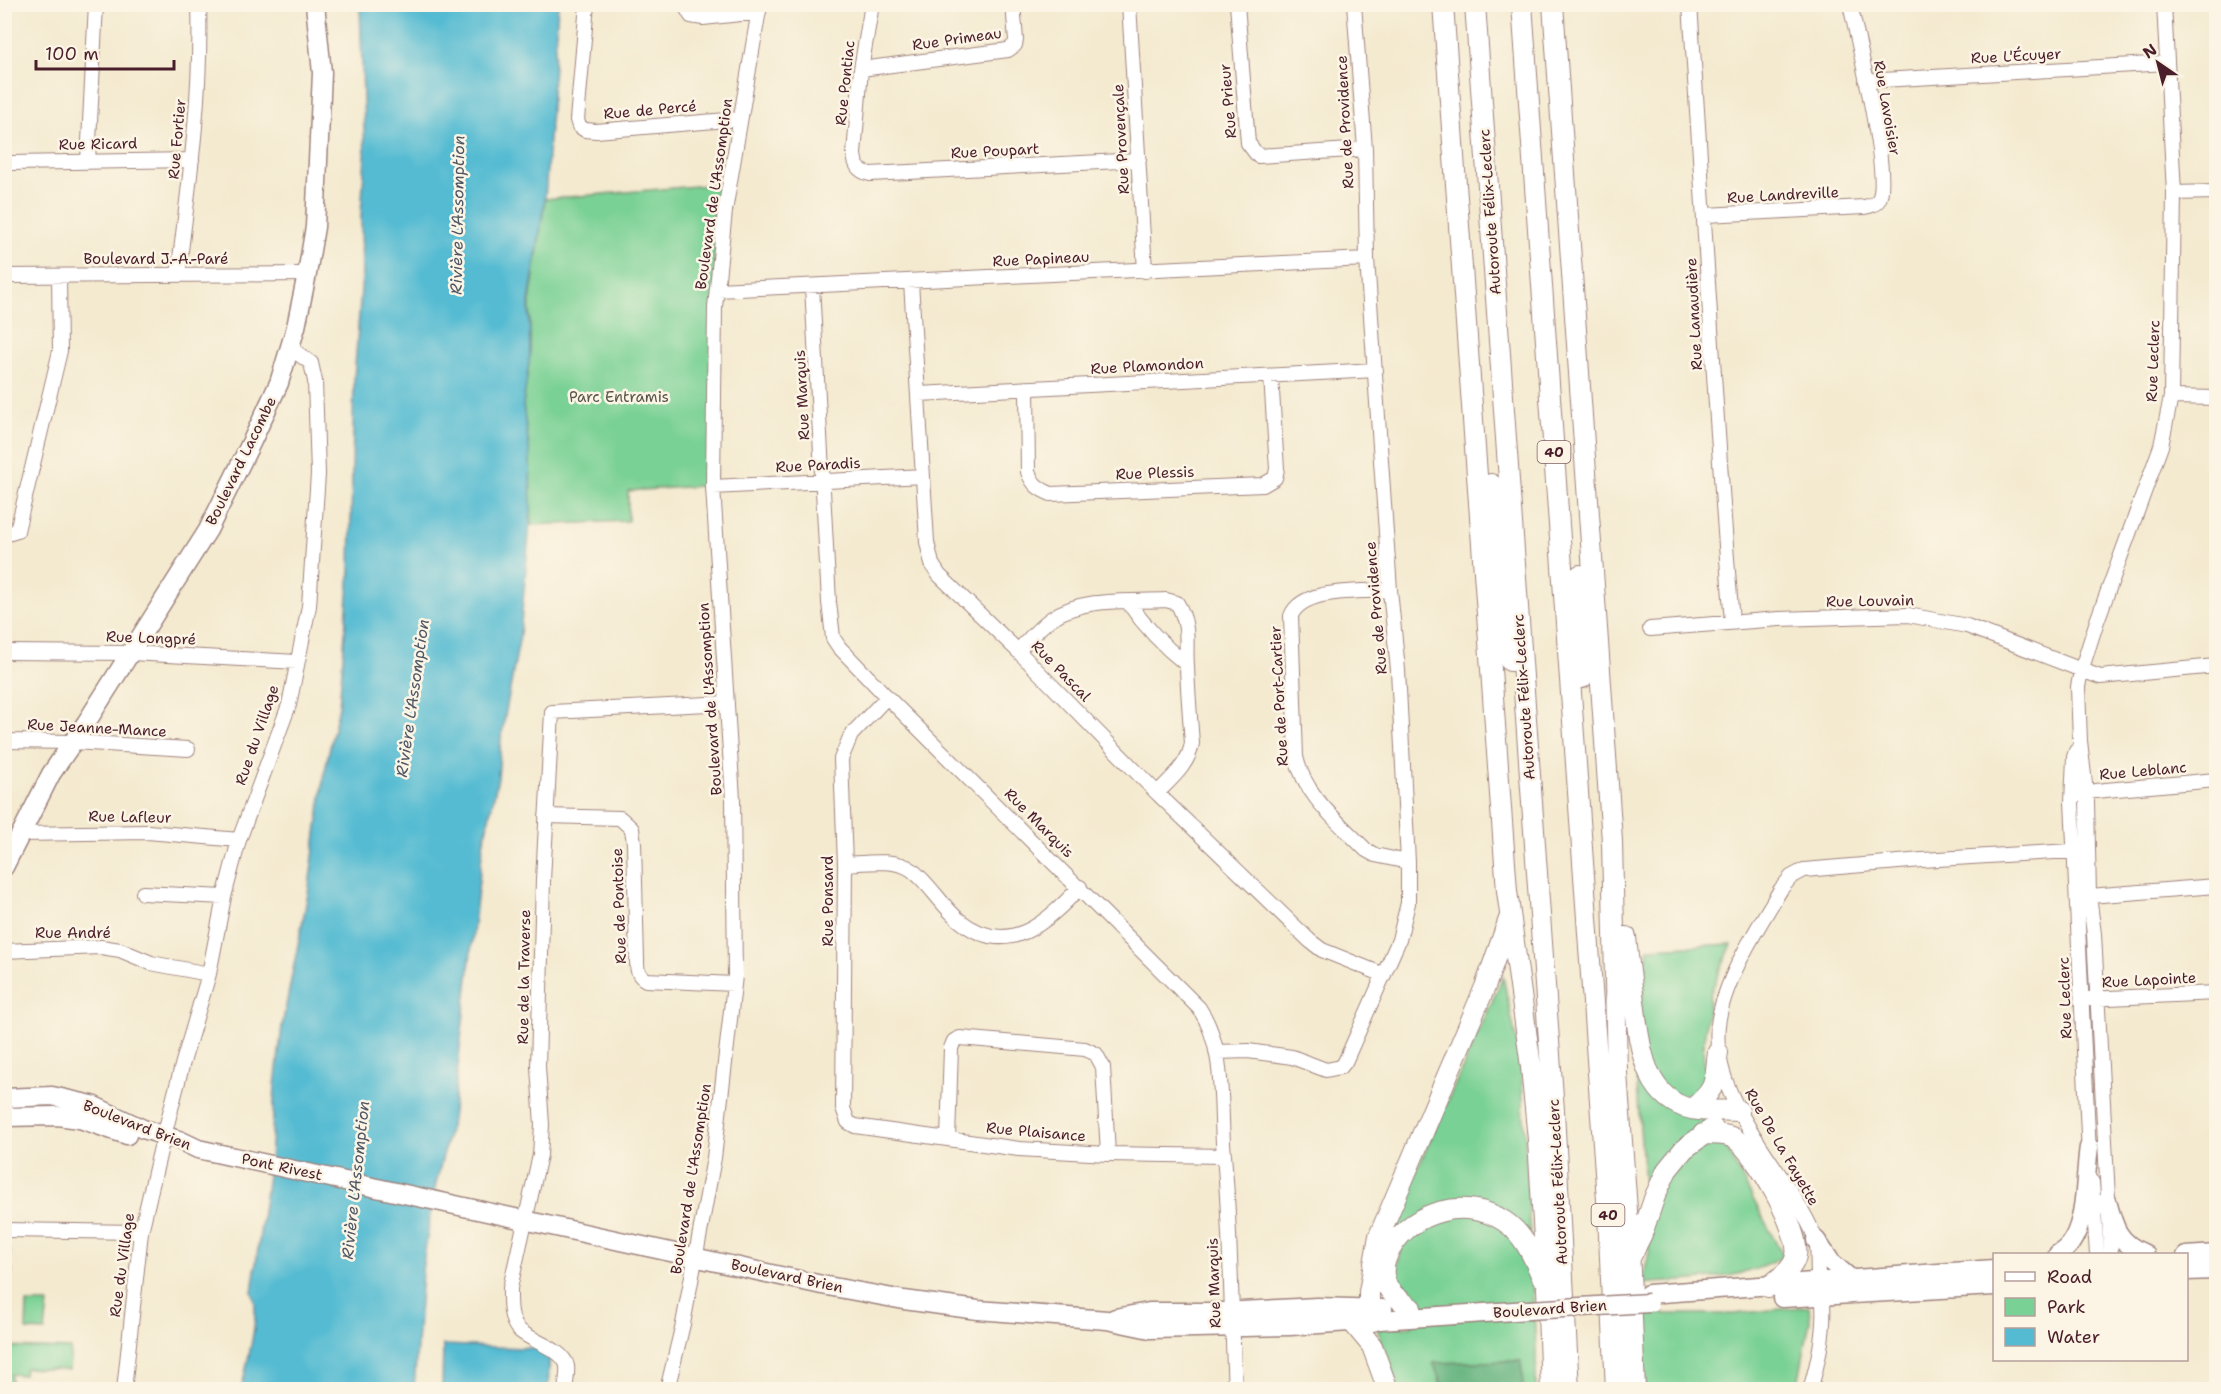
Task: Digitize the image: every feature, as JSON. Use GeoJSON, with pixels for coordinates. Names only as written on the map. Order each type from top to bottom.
{"type":"FeatureCollection","features":[{"type":"Feature","properties":{"kind":"highway"},"geometry":{"type":"LineString","coordinates":[[1443,4],[1510,916],[1533,1088],[1547,1288],[1551,1389]]}},
{"type":"Feature","properties":{"kind":"highway","name":"Autoroute Félix-Leclerc"},"geometry":{"type":"LineString","coordinates":[[1475,4],[1559,1184],[1569,1389]]}},
{"type":"Feature","properties":{"kind":"highway","name":"40"},"geometry":{"type":"LineString","coordinates":[[1522,4],[1608,1214],[1616,1389]]}},
{"type":"Feature","properties":{"kind":"highway"},"geometry":{"type":"LineString","coordinates":[[1553,4],[1612,841],[1617,1073],[1630,1258],[1635,1389]]}},
{"type":"Feature","properties":{"kind":"highway"},"geometry":{"type":"LineString","coordinates":[[1466,306],[1494,510],[1504,621],[1531,805]]}},
{"type":"Feature","properties":{"kind":"highway"},"geometry":{"type":"LineString","coordinates":[[1577,365],[1575,484],[1581,590],[1585,899]]}},
{"type":"Feature","properties":{"kind":"highway"},"geometry":{"type":"LineString","coordinates":[[1612,841],[1638,1031],[1650,1075],[1663,1094],[1676,1103],[1692,1109],[1739,1111]]}},
{"type":"Feature","properties":{"kind":"highway"},"geometry":{"type":"LineString","coordinates":[[1371,1315],[1370,1282],[1379,1236],[1482,993],[1510,916]]}},
{"type":"Feature","properties":{"kind":"highway"},"geometry":{"type":"LineString","coordinates":[[1692,1109],[1713,1089],[1718,1052]]}},
{"type":"Feature","properties":{"kind":"highway"},"geometry":{"type":"LineString","coordinates":[[1630,1258],[1642,1234],[1654,1196],[1667,1170],[1680,1152],[1739,1111]]}},
{"type":"Feature","properties":{"kind":"highway"},"geometry":{"type":"LineString","coordinates":[[1703,1134],[1728,1136],[1740,1142],[1787,1217],[1795,1239],[1796,1257],[1789,1269],[1768,1287]]}},
{"type":"Feature","properties":{"kind":"highway"},"geometry":{"type":"LineString","coordinates":[[1412,1308],[1388,1287],[1384,1274],[1386,1259],[1397,1238],[1408,1227],[1426,1216],[1446,1211],[1466,1209],[1480,1211],[1495,1216],[1510,1225],[1530,1249],[1547,1288]]}},
{"type":"Feature","properties":{"kind":"highway"},"geometry":{"type":"LineString","coordinates":[[1353,1323],[1372,1346],[1388,1389]]}},
{"type":"Feature","properties":{"kind":"main road","name":"Boulevard Lacombe"},"geometry":{"type":"LineString","coordinates":[[4,867],[14,840],[51,774],[131,653],[208,530],[279,383],[308,274],[315,227],[322,73],[315,4]]}},
{"type":"Feature","properties":{"kind":"main road","name":"Boulevard Brien"},"geometry":{"type":"LineString","coordinates":[[4,1098],[52,1096],[92,1105],[163,1142]]}},
{"type":"Feature","properties":{"kind":"main road","name":"Boulevard Brien"},"geometry":{"type":"LineString","coordinates":[[4,1117],[57,1116],[80,1119],[163,1142],[179,1140],[198,1149],[235,1157]]}},
{"type":"Feature","properties":{"kind":"main road"},"geometry":{"type":"LineString","coordinates":[[2061,1253],[2076,1233],[2083,1209],[2085,1166],[2089,1147]]}},
{"type":"Feature","properties":{"kind":"main road","name":"Pont Rivest"},"geometry":{"type":"LineString","coordinates":[[235,1157],[471,1207]]}},
{"type":"Feature","properties":{"kind":"main road"},"geometry":{"type":"LineString","coordinates":[[2107,1201],[2116,1229],[2128,1247],[2143,1253]]}},
{"type":"Feature","properties":{"kind":"main road","name":"Boulevard Brien"},"geometry":{"type":"LineString","coordinates":[[471,1207],[822,1285],[912,1301],[1017,1314],[1107,1320],[1150,1329],[1317,1307],[1371,1315],[1821,1289],[1993,1286]]}},
{"type":"Feature","properties":{"kind":"main road"},"geometry":{"type":"LineString","coordinates":[[1816,1240],[1835,1265],[1851,1280]]}},
{"type":"Feature","properties":{"kind":"main road"},"geometry":{"type":"LineString","coordinates":[[2188,1256],[2217,1254]]}},
{"type":"Feature","properties":{"kind":"main road","name":"Boulevard Brien"},"geometry":{"type":"LineString","coordinates":[[1648,1299],[1768,1287],[1821,1289],[1851,1280],[1993,1269]]}},
{"type":"Feature","properties":{"kind":"main road"},"geometry":{"type":"LineString","coordinates":[[2188,1271],[2217,1270]]}},
{"type":"Feature","properties":{"kind":"main road","name":"Boulevard Brien"},"geometry":{"type":"LineString","coordinates":[[1233,1319],[1353,1323],[1371,1315],[1412,1308],[1529,1306]]}},
{"type":"Feature","properties":{"kind":"street"},"geometry":{"type":"LineString","coordinates":[[88,161],[96,4]]}},
{"type":"Feature","properties":{"kind":"street","name":"Rue Fortier"},"geometry":{"type":"LineString","coordinates":[[178,275],[192,160],[200,56],[199,4]]}},
{"type":"Feature","properties":{"kind":"street","name":"Rue de Percé"},"geometry":{"type":"LineString","coordinates":[[586,4],[577,120],[579,126],[585,130],[596,131],[739,119]]}},
{"type":"Feature","properties":{"kind":"street"},"geometry":{"type":"LineString","coordinates":[[684,4],[691,16],[703,18],[759,8]]}},
{"type":"Feature","properties":{"kind":"street","name":"Rue Pontiac"},"geometry":{"type":"LineString","coordinates":[[856,166],[854,154],[861,69],[872,4]]}},
{"type":"Feature","properties":{"kind":"street","name":"Rue Primeau"},"geometry":{"type":"LineString","coordinates":[[861,69],[1008,50],[1015,45],[1016,40],[1013,4]]}},
{"type":"Feature","properties":{"kind":"street","name":"Rue Provençale"},"geometry":{"type":"LineString","coordinates":[[1129,4],[1145,271]]}},
{"type":"Feature","properties":{"kind":"street","name":"Rue Prieur"},"geometry":{"type":"LineString","coordinates":[[1237,4],[1248,143],[1253,153],[1258,156],[1365,149]]}},
{"type":"Feature","properties":{"kind":"street","name":"Rue de Providence"},"geometry":{"type":"LineString","coordinates":[[1217,1052],[1248,1050],[1292,1057],[1326,1070],[1341,1067],[1399,940],[1408,903],[1398,670],[1390,590],[1367,259],[1365,149],[1354,4]]}},
{"type":"Feature","properties":{"kind":"street","name":"Rue Lanaudière"},"geometry":{"type":"LineString","coordinates":[[1690,4],[1705,215],[1718,455],[1732,622]]}},
{"type":"Feature","properties":{"kind":"street","name":"Rue Lavoisier"},"geometry":{"type":"LineString","coordinates":[[1851,4],[1882,175],[1879,200],[1875,204],[1864,207]]}},
{"type":"Feature","properties":{"kind":"street","name":"Rue Leclerc"},"geometry":{"type":"LineString","coordinates":[[2110,1253],[2094,934],[2089,896],[2086,793],[2079,741],[2078,696],[2081,671],[2097,621],[2161,446],[2171,397],[2174,193],[2164,4]]}},
{"type":"Feature","properties":{"kind":"street","name":"Boulevard de L'Assomption"},"geometry":{"type":"LineString","coordinates":[[667,1389],[696,1257],[714,1156],[734,984],[736,937],[731,737],[713,487],[713,409],[717,290],[725,211],[759,8]]}},
{"type":"Feature","properties":{"kind":"street","name":"Rue L'Écuyer"},"geometry":{"type":"LineString","coordinates":[[1866,81],[2167,63]]}},
{"type":"Feature","properties":{"kind":"street","name":"Rue Ricard"},"geometry":{"type":"LineString","coordinates":[[4,161],[11,163],[192,160]]}},
{"type":"Feature","properties":{"kind":"street","name":"Rue Poupart"},"geometry":{"type":"LineString","coordinates":[[856,166],[870,174],[1139,160]]}},
{"type":"Feature","properties":{"kind":"street"},"geometry":{"type":"LineString","coordinates":[[2174,193],[2217,192]]}},
{"type":"Feature","properties":{"kind":"street","name":"Rue Landreville"},"geometry":{"type":"LineString","coordinates":[[1705,215],[1864,207]]}},
{"type":"Feature","properties":{"kind":"street","name":"Rue Papineau"},"geometry":{"type":"LineString","coordinates":[[717,290],[1367,259]]}},
{"type":"Feature","properties":{"kind":"street","name":"Boulevard J.-A.-Paré"},"geometry":{"type":"LineString","coordinates":[[4,276],[308,274]]}},
{"type":"Feature","properties":{"kind":"street"},"geometry":{"type":"LineString","coordinates":[[4,535],[17,531],[60,351],[60,276]]}},
{"type":"Feature","properties":{"kind":"street","name":"Rue Pascal"},"geometry":{"type":"LineString","coordinates":[[911,282],[927,542],[932,564],[939,575],[1018,651],[1157,793],[1322,950],[1384,975]]}},
{"type":"Feature","properties":{"kind":"street","name":"Rue Marquis"},"geometry":{"type":"LineString","coordinates":[[812,286],[829,603],[833,638],[888,697],[1199,1008],[1209,1022],[1217,1052],[1235,1389]]}},
{"type":"Feature","properties":{"kind":"street","name":"Rue du Village"},"geometry":{"type":"LineString","coordinates":[[124,1389],[141,1232],[183,1062],[209,974],[224,897],[239,840],[289,705],[309,606],[318,474],[315,381],[312,363],[289,347]]}},
{"type":"Feature","properties":{"kind":"street","name":"Rue Plamondon"},"geometry":{"type":"LineString","coordinates":[[919,394],[1376,370]]}},
{"type":"Feature","properties":{"kind":"street","name":"Rue Plessis"},"geometry":{"type":"LineString","coordinates":[[1027,388],[1028,472],[1032,482],[1039,489],[1051,494],[1263,485],[1275,478],[1277,469],[1271,376]]}},
{"type":"Feature","properties":{"kind":"street"},"geometry":{"type":"LineString","coordinates":[[2171,397],[2217,398]]}},
{"type":"Feature","properties":{"kind":"street","name":"Rue Paradis"},"geometry":{"type":"LineString","coordinates":[[713,487],[923,476]]}},
{"type":"Feature","properties":{"kind":"street","name":"Rue de Port-Cartier"},"geometry":{"type":"LineString","coordinates":[[1390,590],[1315,596],[1294,609],[1291,616],[1296,757],[1300,773],[1315,798],[1366,850],[1375,855],[1408,862]]}},
{"type":"Feature","properties":{"kind":"street"},"geometry":{"type":"LineString","coordinates":[[1018,651],[1049,620],[1066,610],[1085,605],[1128,602],[1166,600],[1177,603],[1184,615],[1187,629],[1186,664],[1192,743],[1190,754],[1184,765],[1157,793]]}},
{"type":"Feature","properties":{"kind":"street"},"geometry":{"type":"LineString","coordinates":[[1128,602],[1144,626],[1162,645],[1186,664]]}},
{"type":"Feature","properties":{"kind":"street","name":"Rue Louvain"},"geometry":{"type":"LineString","coordinates":[[1650,629],[1732,622],[1914,615],[1967,626],[2095,676],[2105,677],[2217,666]]}},
{"type":"Feature","properties":{"kind":"street","name":"Rue Longpré"},"geometry":{"type":"LineString","coordinates":[[4,652],[131,653],[297,662]]}},
{"type":"Feature","properties":{"kind":"street","name":"Rue Ponsard"},"geometry":{"type":"LineString","coordinates":[[848,1122],[843,1108],[845,864],[841,779],[843,750],[850,735],[888,697]]}},
{"type":"Feature","properties":{"kind":"street","name":"Rue de la Traverse"},"geometry":{"type":"LineString","coordinates":[[565,1389],[567,1365],[562,1357],[518,1329],[512,1316],[510,1288],[540,1155],[542,1125],[538,1067],[546,816],[552,712],[727,703]]}},
{"type":"Feature","properties":{"kind":"street","name":"Rue Jeanne-Mance"},"geometry":{"type":"LineString","coordinates":[[4,741],[73,742],[188,749]]}},
{"type":"Feature","properties":{"kind":"street","name":"Rue Leclerc"},"geometry":{"type":"LineString","coordinates":[[2079,741],[2074,757],[2072,796],[2089,1147],[2097,1253]]}},
{"type":"Feature","properties":{"kind":"street","name":"Rue Leblanc"},"geometry":{"type":"LineString","coordinates":[[2072,796],[2217,780]]}},
{"type":"Feature","properties":{"kind":"street","name":"Rue de Pontoise"},"geometry":{"type":"LineString","coordinates":[[546,816],[620,818],[632,829],[638,971],[641,978],[734,984]]}},
{"type":"Feature","properties":{"kind":"street","name":"Rue Lafleur"},"geometry":{"type":"LineString","coordinates":[[14,840],[148,832],[239,840]]}},
{"type":"Feature","properties":{"kind":"street","name":"Rue De La Fayette"},"geometry":{"type":"LineString","coordinates":[[1810,1389],[1822,1335],[1821,1289],[1816,1240],[1789,1190],[1739,1111],[1718,1052],[1720,1014],[1731,980],[1781,889],[1795,874],[1818,867],[2088,850]]}},
{"type":"Feature","properties":{"kind":"street"},"geometry":{"type":"LineString","coordinates":[[845,864],[880,863],[899,865],[912,870],[960,921],[984,934],[1007,937],[1033,930],[1052,916],[1080,887]]}},
{"type":"Feature","properties":{"kind":"street"},"geometry":{"type":"LineString","coordinates":[[2089,896],[2217,886]]}},
{"type":"Feature","properties":{"kind":"street"},"geometry":{"type":"LineString","coordinates":[[143,893],[224,897]]}},
{"type":"Feature","properties":{"kind":"street","name":"Rue André"},"geometry":{"type":"LineString","coordinates":[[4,951],[101,947],[120,950],[151,963],[209,974]]}},
{"type":"Feature","properties":{"kind":"street","name":"Rue Lapointe"},"geometry":{"type":"LineString","coordinates":[[2082,999],[2217,993]]}},
{"type":"Feature","properties":{"kind":"street"},"geometry":{"type":"LineString","coordinates":[[948,1139],[951,1048],[954,1041],[960,1038],[1073,1048],[1092,1051],[1099,1058],[1103,1067],[1108,1154]]}},
{"type":"Feature","properties":{"kind":"street","name":"Rue Plaisance"},"geometry":{"type":"LineString","coordinates":[[848,1122],[855,1126],[1019,1149],[1108,1154],[1224,1156]]}},
{"type":"Feature","properties":{"kind":"street"},"geometry":{"type":"LineString","coordinates":[[4,1230],[141,1232]]}},
{"type":"Feature","properties":{"kind":"green space","name":"Parc Entramis"},"geometry":{"type":"Polygon","coordinates":[[[730,183],[725,208],[714,485],[628,491],[628,521],[531,525],[529,455],[523,405],[530,354],[530,302],[545,199],[730,183]]]}},
{"type":"Feature","properties":{"kind":"green space"},"geometry":{"type":"Polygon","coordinates":[[[1732,944],[1710,994],[1703,1048],[1706,1084],[1729,1153],[1783,1256],[1751,1271],[1734,1275],[1642,1284],[1649,1253],[1635,1058],[1648,948],[1732,944]]]}},
{"type":"Feature","properties":{"kind":"green space"},"geometry":{"type":"Polygon","coordinates":[[[1503,977],[1521,1062],[1536,1389],[1523,1389],[1521,1361],[1434,1363],[1442,1389],[1399,1389],[1377,1328],[1412,1326],[1400,1285],[1393,1279],[1402,1248],[1387,1237],[1503,977]]]}},
{"type":"Feature","properties":{"kind":"green space"},"geometry":{"type":"Polygon","coordinates":[[[5,1248],[10,1250],[9,1266],[12,1269],[5,1314],[5,1248]]]}},
{"type":"Feature","properties":{"kind":"green space"},"geometry":{"type":"Polygon","coordinates":[[[27,1303],[48,1303],[45,1331],[26,1330],[27,1303]]]}},
{"type":"Feature","properties":{"kind":"green space"},"geometry":{"type":"Polygon","coordinates":[[[1809,1306],[1810,1321],[1797,1389],[1645,1389],[1642,1314],[1734,1314],[1809,1306]]]}},
{"type":"Feature","properties":{"kind":"green space"},"geometry":{"type":"Polygon","coordinates":[[[5,1347],[71,1349],[69,1370],[25,1368],[24,1375],[11,1374],[11,1389],[5,1389],[5,1347]]]}},
{"type":"Feature","properties":{"kind":"green space"},"geometry":{"type":"Polygon","coordinates":[[[1521,1361],[1523,1389],[1442,1389],[1433,1363],[1521,1361]]]}},
{"type":"Feature","properties":{"kind":"water","name":"Rivière L'Assomption"},"geometry":{"type":"Polygon","coordinates":[[[360,5],[558,5],[545,199],[529,302],[530,355],[523,405],[530,454],[531,512],[520,635],[501,738],[498,778],[483,845],[452,1119],[433,1196],[422,1271],[414,1389],[241,1390],[254,1326],[255,1301],[252,1292],[270,1160],[282,1026],[308,894],[324,775],[339,706],[350,571],[354,379],[362,277],[361,215],[365,156],[360,5]]]}},
{"type":"Feature","properties":{"kind":"water"},"geometry":{"type":"Polygon","coordinates":[[[443,1345],[550,1349],[548,1389],[442,1390],[443,1345]]]}}]}
